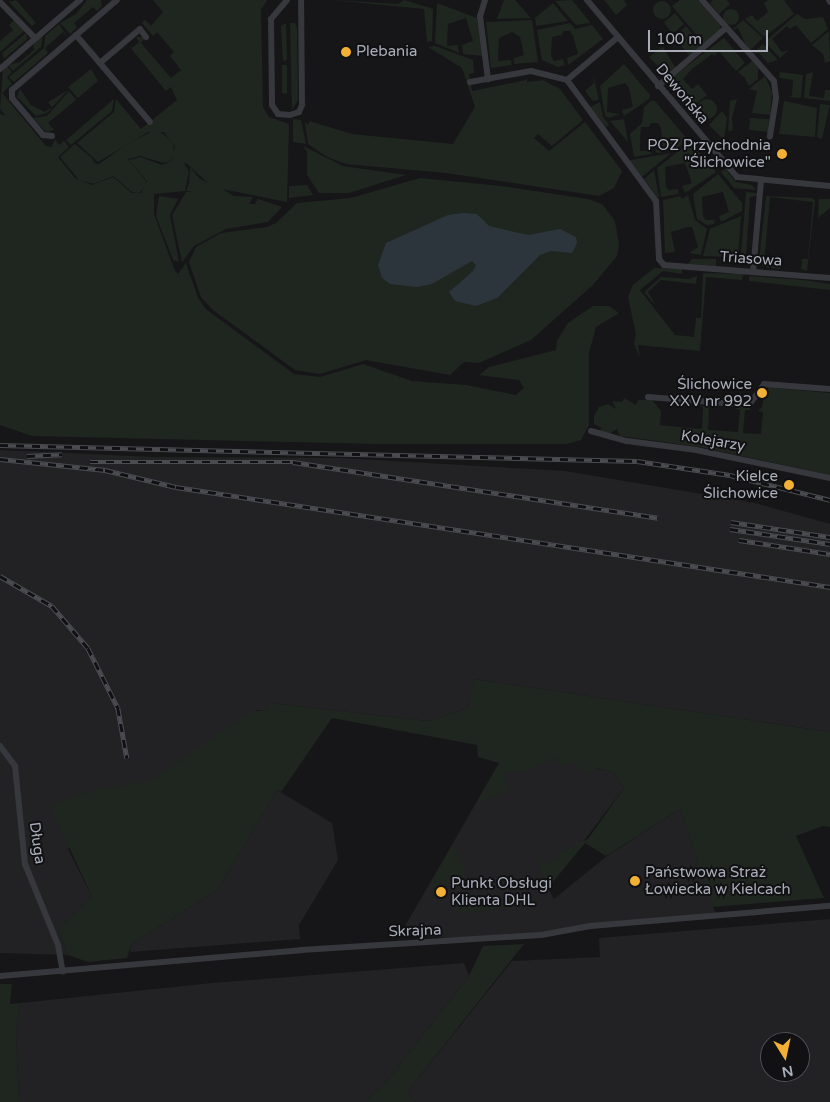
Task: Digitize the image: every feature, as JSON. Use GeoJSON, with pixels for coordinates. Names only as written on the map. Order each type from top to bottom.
{"type":"FeatureCollection","features":[{"type":"Feature","properties":{"kind":"street"},"geometry":{"type":"LineString","coordinates":[[0,69],[80,0]]}},
{"type":"Feature","properties":{"kind":"street"},"geometry":{"type":"LineString","coordinates":[[52,136],[43,135],[11,92],[117,0]]}},
{"type":"Feature","properties":{"kind":"street"},"geometry":{"type":"LineString","coordinates":[[287,0],[270,19],[272,105],[276,112],[283,115],[299,112],[302,105],[301,0]]}},
{"type":"Feature","properties":{"kind":"street"},"geometry":{"type":"LineString","coordinates":[[486,0],[480,16],[488,79]]}},
{"type":"Feature","properties":{"kind":"street","name":"Dewońska"},"geometry":{"type":"LineString","coordinates":[[587,0],[736,176],[761,181],[830,186]]}},
{"type":"Feature","properties":{"kind":"street"},"geometry":{"type":"LineString","coordinates":[[702,0],[774,81],[776,98],[770,137]]}},
{"type":"Feature","properties":{"kind":"street"},"geometry":{"type":"LineString","coordinates":[[0,2],[35,38]]}},
{"type":"Feature","properties":{"kind":"street"},"geometry":{"type":"LineString","coordinates":[[658,86],[726,28]]}},
{"type":"Feature","properties":{"kind":"street"},"geometry":{"type":"LineString","coordinates":[[100,63],[140,29],[146,37]]}},
{"type":"Feature","properties":{"kind":"street"},"geometry":{"type":"LineString","coordinates":[[76,35],[150,122]]}},
{"type":"Feature","properties":{"kind":"street"},"geometry":{"type":"LineString","coordinates":[[470,82],[531,70],[567,80],[618,37]]}},
{"type":"Feature","properties":{"kind":"street","name":"Triasowa"},"geometry":{"type":"LineString","coordinates":[[567,80],[656,201],[659,259],[661,263],[670,266],[830,278]]}},
{"type":"Feature","properties":{"kind":"street"},"geometry":{"type":"LineString","coordinates":[[753,272],[761,181]]}},
{"type":"Feature","properties":{"kind":"street"},"geometry":{"type":"LineString","coordinates":[[648,397],[749,405],[764,384],[830,389]]}},
{"type":"Feature","properties":{"kind":"street","name":"Kolejarzy"},"geometry":{"type":"LineString","coordinates":[[591,431],[627,441],[696,450],[830,478]]}},
{"type":"Feature","properties":{"kind":"street","name":"Długa"},"geometry":{"type":"LineString","coordinates":[[0,746],[15,766],[25,847],[24,864],[58,945],[63,972]]}},
{"type":"Feature","properties":{"kind":"street","name":"Skrajna"},"geometry":{"type":"LineString","coordinates":[[0,976],[360,946],[541,935],[585,926],[830,906]]}},
{"type":"Feature","properties":{"kind":"shaded area"},"geometry":{"type":"Polygon","coordinates":[[[16,0],[36,23],[32,26],[9,2],[16,0]]]}},
{"type":"Feature","properties":{"kind":"shaded area"},"geometry":{"type":"Polygon","coordinates":[[[87,0],[101,0],[102,6],[97,11],[93,7],[74,23],[77,27],[70,34],[60,23],[76,14],[87,0]]]}},
{"type":"Feature","properties":{"kind":"shaded area"},"geometry":{"type":"Polygon","coordinates":[[[153,0],[267,0],[261,10],[263,107],[269,117],[289,124],[287,202],[222,189],[234,196],[253,197],[249,204],[255,204],[258,199],[282,207],[268,222],[226,229],[194,246],[182,262],[172,215],[186,192],[192,192],[186,191],[189,183],[190,167],[200,179],[208,183],[186,163],[184,163],[189,172],[185,191],[154,194],[154,214],[175,271],[178,274],[186,263],[198,298],[207,310],[294,374],[320,377],[363,364],[412,381],[466,385],[516,395],[524,388],[519,380],[479,375],[489,367],[556,350],[557,341],[568,323],[593,306],[609,306],[619,313],[596,327],[589,353],[589,425],[581,440],[567,444],[378,444],[32,436],[0,425],[0,114],[6,116],[0,109],[3,70],[7,66],[12,72],[7,77],[12,84],[2,93],[46,146],[52,147],[55,139],[59,145],[64,141],[69,147],[58,157],[75,178],[92,185],[113,177],[132,193],[141,193],[147,181],[129,160],[140,157],[162,165],[171,161],[175,147],[164,132],[148,132],[98,162],[77,143],[114,112],[116,99],[141,129],[177,100],[171,87],[166,91],[129,46],[132,48],[139,42],[136,37],[143,37],[145,38],[141,43],[171,78],[181,70],[170,56],[174,52],[157,32],[153,36],[142,23],[145,20],[151,26],[163,12],[153,0]]]}},
{"type":"Feature","properties":{"kind":"shaded area"},"geometry":{"type":"Polygon","coordinates":[[[332,0],[398,4],[404,0],[433,9],[432,41],[427,42],[424,9],[332,0]]]}},
{"type":"Feature","properties":{"kind":"shaded area"},"geometry":{"type":"Polygon","coordinates":[[[504,0],[515,0],[531,18],[497,19],[504,0]]]}},
{"type":"Feature","properties":{"kind":"shaded area"},"geometry":{"type":"Polygon","coordinates":[[[572,0],[590,23],[576,25],[555,1],[572,0]]]}},
{"type":"Feature","properties":{"kind":"shaded area"},"geometry":{"type":"Polygon","coordinates":[[[604,0],[624,0],[627,5],[616,15],[604,0]]]}},
{"type":"Feature","properties":{"kind":"shaded area"},"geometry":{"type":"Polygon","coordinates":[[[680,0],[698,0],[720,25],[721,29],[704,44],[672,6],[680,0]]]}},
{"type":"Feature","properties":{"kind":"shaded area"},"geometry":{"type":"Polygon","coordinates":[[[713,0],[727,0],[730,4],[719,14],[710,3],[713,0]]]}},
{"type":"Feature","properties":{"kind":"shaded area"},"geometry":{"type":"Polygon","coordinates":[[[768,0],[784,0],[794,14],[764,37],[745,19],[752,15],[757,21],[768,12],[764,3],[768,0]]]}},
{"type":"Feature","properties":{"kind":"shaded area"},"geometry":{"type":"Polygon","coordinates":[[[662,1],[668,4],[671,10],[668,16],[662,19],[656,16],[653,10],[656,4],[662,1]]]}},
{"type":"Feature","properties":{"kind":"shaded area"},"geometry":{"type":"Polygon","coordinates":[[[437,3],[477,18],[483,56],[463,54],[462,45],[473,41],[466,18],[448,24],[447,46],[458,45],[459,53],[435,43],[437,3]]]}},
{"type":"Feature","properties":{"kind":"shaded area"},"geometry":{"type":"Polygon","coordinates":[[[553,3],[568,21],[536,26],[535,18],[553,3]]]}},
{"type":"Feature","properties":{"kind":"shaded area"},"geometry":{"type":"Polygon","coordinates":[[[728,9],[734,9],[739,14],[737,23],[728,25],[723,20],[723,14],[728,9]]]}},
{"type":"Feature","properties":{"kind":"shaded area"},"geometry":{"type":"Polygon","coordinates":[[[675,13],[684,24],[672,34],[664,22],[675,13]]]}},
{"type":"Feature","properties":{"kind":"shaded area"},"geometry":{"type":"Polygon","coordinates":[[[797,14],[805,19],[823,17],[828,29],[811,43],[796,25],[790,29],[787,26],[772,39],[782,52],[789,50],[780,58],[766,43],[767,40],[797,14]]]}},
{"type":"Feature","properties":{"kind":"shaded area"},"geometry":{"type":"Polygon","coordinates":[[[14,20],[24,31],[0,52],[0,41],[13,30],[9,25],[14,20]]]}},
{"type":"Feature","properties":{"kind":"shaded area"},"geometry":{"type":"Polygon","coordinates":[[[532,20],[538,62],[514,64],[514,58],[524,55],[520,37],[512,32],[499,38],[498,58],[499,61],[511,60],[512,65],[491,68],[486,22],[532,20]]]}},
{"type":"Feature","properties":{"kind":"shaded area"},"geometry":{"type":"Polygon","coordinates":[[[743,20],[763,38],[749,51],[738,28],[731,31],[743,20]]]}},
{"type":"Feature","properties":{"kind":"shaded area"},"geometry":{"type":"Polygon","coordinates":[[[286,23],[287,60],[283,61],[281,26],[286,23]]]}},
{"type":"Feature","properties":{"kind":"shaded area"},"geometry":{"type":"Polygon","coordinates":[[[290,23],[295,23],[297,28],[298,100],[292,110],[290,23]]]}},
{"type":"Feature","properties":{"kind":"shaded area"},"geometry":{"type":"Polygon","coordinates":[[[570,23],[575,29],[592,25],[603,39],[568,65],[567,58],[578,54],[570,31],[563,31],[562,35],[552,37],[551,56],[554,61],[563,59],[565,65],[558,67],[542,60],[537,30],[570,23]]]}},
{"type":"Feature","properties":{"kind":"shaded area"},"geometry":{"type":"Polygon","coordinates":[[[59,24],[67,36],[63,32],[45,48],[48,53],[14,82],[9,77],[44,48],[45,36],[59,24]]]}},
{"type":"Feature","properties":{"kind":"shaded area"},"geometry":{"type":"Polygon","coordinates":[[[686,26],[702,46],[690,56],[674,38],[686,26]]]}},
{"type":"Feature","properties":{"kind":"shaded area"},"geometry":{"type":"Polygon","coordinates":[[[829,31],[830,61],[825,63],[823,54],[812,45],[829,31]]]}},
{"type":"Feature","properties":{"kind":"shaded area"},"geometry":{"type":"Polygon","coordinates":[[[26,33],[27,39],[4,59],[2,53],[26,33]]]}},
{"type":"Feature","properties":{"kind":"shaded area"},"geometry":{"type":"Polygon","coordinates":[[[43,35],[41,47],[13,71],[8,65],[20,62],[34,50],[33,44],[43,35]]]}},
{"type":"Feature","properties":{"kind":"shaded area"},"geometry":{"type":"Polygon","coordinates":[[[724,38],[745,63],[736,71],[718,50],[715,56],[712,54],[691,70],[683,79],[692,89],[698,84],[707,95],[693,106],[671,82],[671,78],[724,38]]]}},
{"type":"Feature","properties":{"kind":"shaded area"},"geometry":{"type":"Polygon","coordinates":[[[763,44],[777,60],[768,63],[759,53],[752,54],[763,44]]]}},
{"type":"Feature","properties":{"kind":"shaded area"},"geometry":{"type":"Polygon","coordinates":[[[435,46],[473,60],[474,73],[469,74],[472,91],[526,80],[527,76],[527,82],[543,80],[560,89],[583,120],[552,146],[538,134],[534,138],[549,151],[585,122],[622,171],[614,188],[599,196],[446,173],[346,164],[327,157],[308,144],[305,122],[309,125],[309,121],[352,134],[453,144],[475,107],[462,68],[428,47],[435,46]]]}},
{"type":"Feature","properties":{"kind":"shaded area"},"geometry":{"type":"Polygon","coordinates":[[[663,47],[675,67],[689,56],[666,75],[649,57],[663,47]]]}},
{"type":"Feature","properties":{"kind":"shaded area"},"geometry":{"type":"Polygon","coordinates":[[[752,61],[758,68],[758,79],[749,86],[745,78],[738,72],[752,61]]]}},
{"type":"Feature","properties":{"kind":"shaded area"},"geometry":{"type":"Polygon","coordinates":[[[624,64],[650,95],[649,99],[624,116],[622,110],[633,107],[629,88],[625,83],[608,88],[607,112],[620,114],[609,118],[605,116],[600,86],[624,64]]]}},
{"type":"Feature","properties":{"kind":"shaded area"},"geometry":{"type":"Polygon","coordinates":[[[282,65],[287,65],[287,94],[282,93],[282,65]]]}},
{"type":"Feature","properties":{"kind":"shaded area"},"geometry":{"type":"Polygon","coordinates":[[[91,69],[98,81],[78,98],[68,87],[91,69]]]}},
{"type":"Feature","properties":{"kind":"shaded area"},"geometry":{"type":"Polygon","coordinates":[[[780,72],[803,75],[801,98],[788,97],[792,96],[793,80],[779,78],[780,72]]]}},
{"type":"Feature","properties":{"kind":"shaded area"},"geometry":{"type":"Polygon","coordinates":[[[813,72],[809,96],[824,98],[825,90],[830,90],[830,101],[804,98],[806,74],[813,72]]]}},
{"type":"Feature","properties":{"kind":"shaded area"},"geometry":{"type":"Polygon","coordinates":[[[593,74],[599,100],[593,101],[585,91],[594,83],[593,74]]]}},
{"type":"Feature","properties":{"kind":"shaded area"},"geometry":{"type":"Polygon","coordinates":[[[765,76],[772,92],[770,115],[752,113],[757,91],[749,89],[765,76]]]}},
{"type":"Feature","properties":{"kind":"shaded area"},"geometry":{"type":"Polygon","coordinates":[[[20,89],[31,105],[45,112],[52,107],[48,102],[68,90],[47,113],[36,116],[17,97],[20,89]]]}},
{"type":"Feature","properties":{"kind":"shaded area"},"geometry":{"type":"Polygon","coordinates":[[[69,91],[76,100],[48,123],[54,130],[46,132],[33,118],[47,116],[69,91]]]}},
{"type":"Feature","properties":{"kind":"shaded area"},"geometry":{"type":"Polygon","coordinates":[[[114,99],[112,111],[71,145],[66,140],[114,99]]]}},
{"type":"Feature","properties":{"kind":"shaded area"},"geometry":{"type":"Polygon","coordinates":[[[707,99],[714,102],[717,109],[714,116],[707,119],[700,116],[697,109],[700,102],[707,99]]]}},
{"type":"Feature","properties":{"kind":"shaded area"},"geometry":{"type":"Polygon","coordinates":[[[737,99],[732,117],[733,130],[728,131],[730,101],[737,99]]]}},
{"type":"Feature","properties":{"kind":"shaded area"},"geometry":{"type":"Polygon","coordinates":[[[651,101],[655,101],[688,140],[675,150],[657,153],[655,150],[663,148],[661,128],[658,123],[651,123],[649,127],[641,127],[640,151],[651,151],[651,154],[634,157],[630,134],[642,123],[644,107],[651,101]]]}},
{"type":"Feature","properties":{"kind":"shaded area"},"geometry":{"type":"Polygon","coordinates":[[[784,101],[817,108],[815,137],[779,134],[784,101]]]}},
{"type":"Feature","properties":{"kind":"shaded area"},"geometry":{"type":"Polygon","coordinates":[[[600,102],[603,117],[609,125],[606,127],[590,107],[600,102]]]}},
{"type":"Feature","properties":{"kind":"shaded area"},"geometry":{"type":"Polygon","coordinates":[[[820,104],[830,105],[822,139],[817,137],[820,104]]]}},
{"type":"Feature","properties":{"kind":"shaded area"},"geometry":{"type":"Polygon","coordinates":[[[722,111],[727,118],[724,140],[709,125],[722,111]]]}},
{"type":"Feature","properties":{"kind":"shaded area"},"geometry":{"type":"Polygon","coordinates":[[[750,118],[769,119],[768,132],[749,130],[750,118]]]}},
{"type":"Feature","properties":{"kind":"shaded area"},"geometry":{"type":"Polygon","coordinates":[[[293,119],[301,120],[306,144],[293,142],[293,119]]]}},
{"type":"Feature","properties":{"kind":"shaded area"},"geometry":{"type":"Polygon","coordinates":[[[624,119],[628,142],[610,121],[624,119]]]}},
{"type":"Feature","properties":{"kind":"shaded area"},"geometry":{"type":"Polygon","coordinates":[[[151,132],[160,132],[167,137],[173,144],[174,154],[170,161],[164,163],[140,156],[128,159],[146,181],[145,187],[139,193],[132,192],[113,176],[94,184],[79,180],[60,157],[75,144],[93,159],[94,163],[99,164],[127,144],[151,132]]]}},
{"type":"Feature","properties":{"kind":"shaded area"},"geometry":{"type":"Polygon","coordinates":[[[690,142],[716,172],[685,193],[682,186],[692,183],[685,163],[665,167],[666,187],[669,190],[678,189],[678,194],[661,197],[657,168],[690,142]]]}},
{"type":"Feature","properties":{"kind":"shaded area"},"geometry":{"type":"Polygon","coordinates":[[[303,146],[343,166],[406,175],[349,193],[319,193],[307,175],[307,152],[303,146]]]}},
{"type":"Feature","properties":{"kind":"shaded area"},"geometry":{"type":"Polygon","coordinates":[[[671,153],[642,177],[630,161],[631,160],[671,153]]]}},
{"type":"Feature","properties":{"kind":"shaded area"},"geometry":{"type":"Polygon","coordinates":[[[725,169],[736,182],[752,185],[756,190],[734,188],[721,172],[725,169]]]}},
{"type":"Feature","properties":{"kind":"shaded area"},"geometry":{"type":"Polygon","coordinates":[[[654,170],[659,197],[658,198],[644,179],[654,170]]]}},
{"type":"Feature","properties":{"kind":"shaded area"},"geometry":{"type":"Polygon","coordinates":[[[718,174],[742,203],[742,211],[721,222],[719,216],[729,212],[723,192],[702,197],[703,216],[706,220],[715,220],[714,224],[707,225],[697,219],[693,194],[718,174]]]}},
{"type":"Feature","properties":{"kind":"shaded area"},"geometry":{"type":"Polygon","coordinates":[[[420,178],[501,186],[588,199],[602,204],[615,221],[619,245],[617,256],[593,285],[531,340],[479,363],[464,362],[450,375],[366,360],[320,374],[295,370],[213,310],[201,297],[189,262],[196,247],[221,233],[267,227],[276,223],[297,203],[351,198],[420,178]]]}},
{"type":"Feature","properties":{"kind":"shaded area"},"geometry":{"type":"Polygon","coordinates":[[[307,185],[313,195],[289,198],[289,186],[307,185]]]}},
{"type":"Feature","properties":{"kind":"shaded area"},"geometry":{"type":"Polygon","coordinates":[[[746,192],[757,193],[756,196],[750,197],[746,257],[741,256],[746,192]]]}},
{"type":"Feature","properties":{"kind":"shaded area"},"geometry":{"type":"Polygon","coordinates":[[[688,195],[695,220],[707,229],[701,255],[689,253],[698,247],[692,227],[671,232],[675,252],[665,253],[663,200],[680,196],[682,199],[688,195]]]}},
{"type":"Feature","properties":{"kind":"shaded area"},"geometry":{"type":"Polygon","coordinates":[[[159,196],[178,199],[170,215],[179,262],[173,260],[156,216],[159,196]]]}},
{"type":"Feature","properties":{"kind":"shaded area"},"geometry":{"type":"Polygon","coordinates":[[[766,196],[813,198],[815,201],[807,271],[801,269],[802,259],[808,259],[813,202],[770,197],[764,263],[783,265],[780,269],[764,267],[759,262],[766,196]]]}},
{"type":"Feature","properties":{"kind":"shaded area"},"geometry":{"type":"Polygon","coordinates":[[[819,199],[830,199],[830,208],[818,218],[819,199]]]}},
{"type":"Feature","properties":{"kind":"shaded area"},"geometry":{"type":"Polygon","coordinates":[[[477,214],[489,226],[528,235],[560,229],[576,237],[577,243],[572,253],[551,251],[540,255],[497,298],[476,306],[455,301],[449,292],[473,271],[476,265],[472,261],[432,284],[417,287],[390,284],[382,278],[378,265],[386,243],[448,215],[477,214]]]}},
{"type":"Feature","properties":{"kind":"shaded area"},"geometry":{"type":"Polygon","coordinates":[[[741,216],[738,257],[703,256],[710,229],[741,216]]]}},
{"type":"Feature","properties":{"kind":"shaded area"},"geometry":{"type":"Polygon","coordinates":[[[692,259],[716,259],[716,266],[688,264],[692,259]]]}},
{"type":"Feature","properties":{"kind":"shaded area"},"geometry":{"type":"Polygon","coordinates":[[[654,268],[682,269],[682,274],[663,271],[640,290],[675,335],[694,337],[696,318],[701,318],[703,273],[743,274],[742,280],[706,277],[700,351],[638,345],[640,358],[634,344],[636,334],[628,297],[633,285],[654,268]]]}},
{"type":"Feature","properties":{"kind":"shaded area"},"geometry":{"type":"Polygon","coordinates":[[[697,276],[696,284],[661,280],[648,292],[656,306],[644,292],[661,277],[690,279],[697,276]]]}},
{"type":"Feature","properties":{"kind":"shaded area"},"geometry":{"type":"Polygon","coordinates":[[[749,276],[830,284],[830,290],[749,281],[749,276]]]}},
{"type":"Feature","properties":{"kind":"shaded area"},"geometry":{"type":"Polygon","coordinates":[[[766,387],[830,393],[830,475],[700,447],[620,436],[617,429],[609,434],[599,431],[602,428],[594,424],[594,416],[599,407],[608,404],[616,409],[612,401],[622,402],[624,398],[636,405],[638,400],[652,400],[661,411],[660,425],[702,429],[703,407],[698,405],[709,407],[708,430],[738,432],[740,410],[734,408],[749,408],[751,410],[745,410],[743,433],[761,434],[763,412],[758,411],[762,407],[764,396],[764,391],[761,391],[766,387]]]}},
{"type":"Feature","properties":{"kind":"shaded area"},"geometry":{"type":"Polygon","coordinates":[[[0,450],[155,457],[340,458],[565,471],[755,503],[830,524],[830,732],[475,679],[468,708],[428,721],[269,703],[269,710],[256,710],[153,780],[68,849],[92,897],[58,930],[68,955],[0,953],[0,450]]]}},
{"type":"Feature","properties":{"kind":"shaded area"},"geometry":{"type":"Polygon","coordinates":[[[474,679],[830,732],[830,827],[823,826],[796,836],[824,898],[713,907],[680,809],[606,856],[585,843],[548,888],[539,869],[542,867],[540,860],[543,859],[546,864],[559,858],[557,853],[588,839],[624,788],[614,773],[597,768],[585,774],[574,762],[559,766],[556,757],[519,774],[517,769],[504,775],[510,789],[475,805],[499,763],[478,757],[477,745],[332,718],[281,792],[277,790],[218,889],[131,945],[127,958],[88,962],[68,955],[58,930],[92,897],[50,805],[93,790],[152,780],[252,711],[269,710],[269,703],[428,721],[468,708],[474,679]]]}},
{"type":"Feature","properties":{"kind":"shaded area"},"geometry":{"type":"Polygon","coordinates":[[[546,754],[614,773],[624,788],[548,888],[554,899],[607,856],[680,809],[716,915],[551,934],[453,938],[400,935],[499,763],[546,754]]]}},
{"type":"Feature","properties":{"kind":"shaded area"},"geometry":{"type":"Polygon","coordinates":[[[277,790],[332,823],[338,860],[299,925],[300,939],[130,952],[131,945],[218,889],[277,790]]]}},
{"type":"Feature","properties":{"kind":"shaded area"},"geometry":{"type":"Polygon","coordinates":[[[453,844],[464,867],[464,876],[456,889],[439,883],[433,891],[428,888],[453,844]]]}},
{"type":"Feature","properties":{"kind":"shaded area"},"geometry":{"type":"Polygon","coordinates":[[[508,888],[517,905],[457,914],[470,893],[478,894],[485,907],[511,897],[508,888]]]}},
{"type":"Feature","properties":{"kind":"shaded area"},"geometry":{"type":"Polygon","coordinates":[[[830,919],[830,1102],[415,1102],[407,1092],[512,961],[600,957],[599,938],[830,919]]]}},
{"type":"Feature","properties":{"kind":"shaded area"},"geometry":{"type":"Polygon","coordinates":[[[524,944],[407,1092],[415,1102],[365,1102],[386,1082],[469,976],[483,946],[524,944]]]}},
{"type":"Feature","properties":{"kind":"shaded area"},"geometry":{"type":"Polygon","coordinates":[[[464,963],[469,976],[386,1082],[365,1102],[19,1102],[16,1033],[20,1003],[212,983],[464,963]]]}},
{"type":"Feature","properties":{"kind":"shaded area"},"geometry":{"type":"Polygon","coordinates":[[[0,984],[12,984],[10,1004],[20,1003],[16,1033],[19,1102],[0,1102],[0,984]]]}},
{"type":"Feature","properties":{"kind":"railway"},"geometry":{"type":"LineString","coordinates":[[0,445],[637,461],[730,475],[830,500]]}},
{"type":"Feature","properties":{"kind":"railway"},"geometry":{"type":"LineString","coordinates":[[27,456],[62,454]]}},
{"type":"Feature","properties":{"kind":"railway"},"geometry":{"type":"LineString","coordinates":[[0,459],[105,470],[176,487],[830,587]]}},
{"type":"Feature","properties":{"kind":"railway"},"geometry":{"type":"LineString","coordinates":[[90,462],[293,462],[658,518]]}},
{"type":"Feature","properties":{"kind":"railway"},"geometry":{"type":"LineString","coordinates":[[731,522],[830,537]]}},
{"type":"Feature","properties":{"kind":"railway"},"geometry":{"type":"LineString","coordinates":[[730,529],[830,544]]}},
{"type":"Feature","properties":{"kind":"railway"},"geometry":{"type":"LineString","coordinates":[[739,540],[830,554]]}},
{"type":"Feature","properties":{"kind":"railway"},"geometry":{"type":"LineString","coordinates":[[0,576],[52,606],[88,648],[118,708],[127,758]]}},
{"type":"Feature","properties":{"kind":"place","name":"Plebania"},"geometry":{"type":"Point","coordinates":[346,52]}},
{"type":"Feature","properties":{"kind":"place","name":"POZ Przychodnia \"Ślichowice\""},"geometry":{"type":"Point","coordinates":[782,154]}},
{"type":"Feature","properties":{"kind":"place","name":"Ślichowice XXV nr 992"},"geometry":{"type":"Point","coordinates":[762,393]}},
{"type":"Feature","properties":{"kind":"place","name":"Kielce Ślichowice"},"geometry":{"type":"Point","coordinates":[789,485]}},
{"type":"Feature","properties":{"kind":"place","name":"Państwowa Straż Łowiecka w Kielcach"},"geometry":{"type":"Point","coordinates":[635,881]}},
{"type":"Feature","properties":{"kind":"place","name":"Punkt Obsługi Klienta DHL"},"geometry":{"type":"Point","coordinates":[441,892]}}]}
